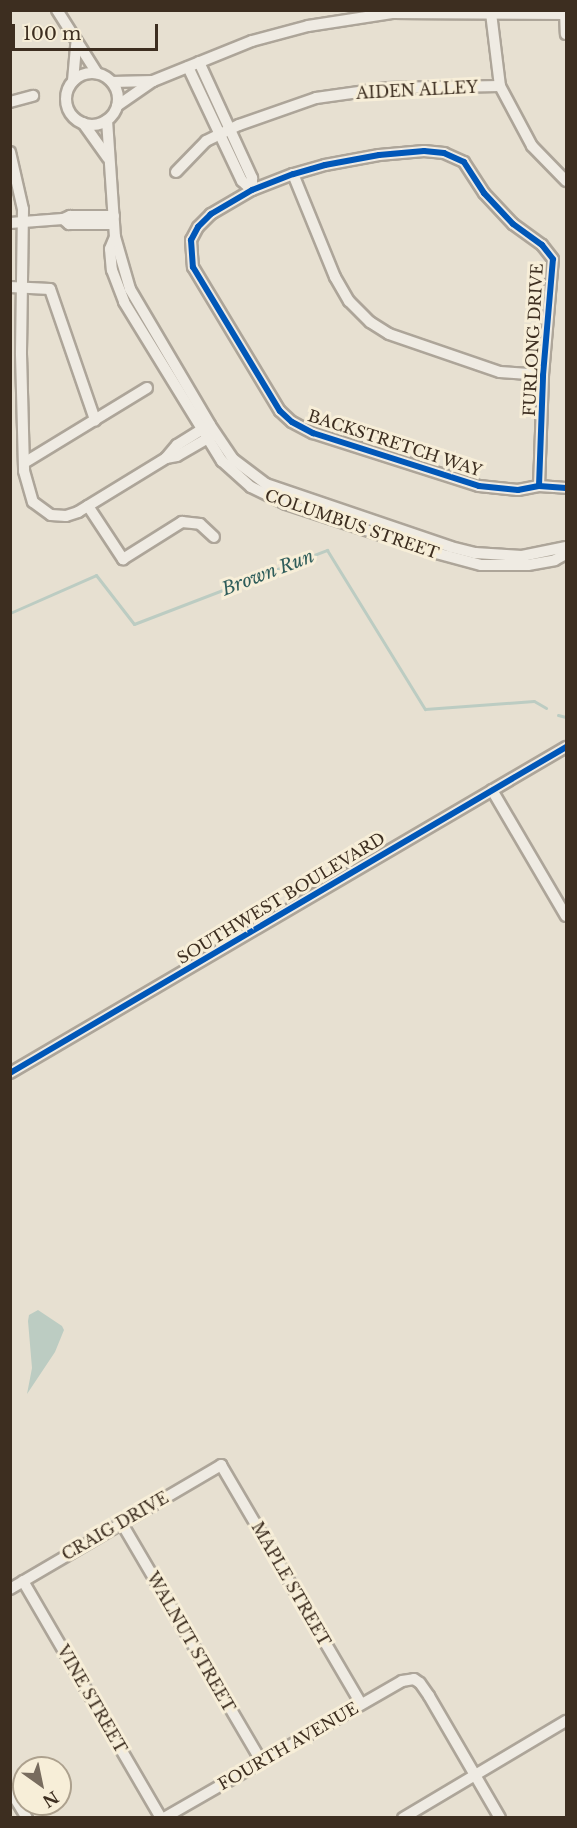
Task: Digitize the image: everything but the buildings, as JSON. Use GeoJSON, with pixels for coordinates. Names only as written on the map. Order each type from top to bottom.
{"type":"FeatureCollection","features":[{"type":"Feature","properties":{"kind":"street"},"geometry":{"type":"LineString","coordinates":[[57,10],[76,44],[87,55],[97,73],[112,82],[117,89],[117,106]]}},
{"type":"Feature","properties":{"kind":"street"},"geometry":{"type":"LineString","coordinates":[[83,123],[91,125],[107,120],[117,106],[153,81],[252,40],[308,26],[392,13],[565,12],[567,34]]}},
{"type":"Feature","properties":{"kind":"street"},"geometry":{"type":"LineString","coordinates":[[491,14],[500,86],[531,146],[567,182]]}},
{"type":"Feature","properties":{"kind":"street","name":"COLUMBUS STREET"},"geometry":{"type":"LineString","coordinates":[[76,44],[73,81],[68,88],[66,105],[75,119],[83,123],[109,161]]}},
{"type":"Feature","properties":{"kind":"street"},"geometry":{"type":"LineString","coordinates":[[194,64],[225,132],[252,178],[252,190]]}},
{"type":"Feature","properties":{"kind":"street"},"geometry":{"type":"LineString","coordinates":[[73,81],[88,73],[97,73]]}},
{"type":"Feature","properties":{"kind":"street"},"geometry":{"type":"LineString","coordinates":[[112,82],[153,81]]}},
{"type":"Feature","properties":{"kind":"street","name":"AIDEN ALLEY"},"geometry":{"type":"LineString","coordinates":[[176,172],[206,141],[316,98],[387,88],[500,86]]}},
{"type":"Feature","properties":{"kind":"street"},"geometry":{"type":"LineString","coordinates":[[10,102],[33,96]]}},
{"type":"Feature","properties":{"kind":"street","name":"COLUMBUS STREET"},"geometry":{"type":"LineString","coordinates":[[107,120],[109,161],[113,181],[115,237],[130,289],[222,461],[244,482],[266,495],[436,553],[482,564],[502,566],[555,560],[567,554]]}},
{"type":"Feature","properties":{"kind":"street","name":"FURLONG DRIVE"},"geometry":{"type":"LineString","coordinates":[[252,190],[293,174],[379,155],[424,151],[444,153],[464,162],[484,193],[513,224],[542,245],[553,259],[543,375],[539,486]]}},
{"type":"Feature","properties":{"kind":"street"},"geometry":{"type":"LineString","coordinates":[[10,152],[23,209],[16,223],[16,422],[26,486],[33,502],[51,515],[66,516],[88,506],[166,458],[177,445],[208,432]]}},
{"type":"Feature","properties":{"kind":"street"},"geometry":{"type":"LineString","coordinates":[[293,174],[335,277],[349,301],[370,322],[389,334],[500,372],[543,375]]}},
{"type":"Feature","properties":{"kind":"street","name":"BACKSTRETCH WAY"},"geometry":{"type":"LineString","coordinates":[[252,190],[211,214],[198,227],[191,240],[193,267],[280,411],[292,422],[313,433],[479,486],[518,490],[539,486],[567,488]]}},
{"type":"Feature","properties":{"kind":"street"},"geometry":{"type":"LineString","coordinates":[[16,223],[63,219],[70,216],[114,220]]}},
{"type":"Feature","properties":{"kind":"street"},"geometry":{"type":"LineString","coordinates":[[16,287],[50,289],[94,420]]}},
{"type":"Feature","properties":{"kind":"street"},"geometry":{"type":"LineString","coordinates":[[24,463],[147,388]]}},
{"type":"Feature","properties":{"kind":"street","name":"COLUMBUS STREET"},"geometry":{"type":"LineString","coordinates":[[208,432],[233,459],[266,484],[451,547],[475,553],[522,556],[567,547]]}},
{"type":"Feature","properties":{"kind":"street"},"geometry":{"type":"LineString","coordinates":[[88,506],[123,559],[182,522],[200,525],[214,537]]}},
{"type":"Feature","properties":{"kind":"street","name":"SOUTHWEST BOULEVARD"},"geometry":{"type":"LineString","coordinates":[[10,1073],[567,747]]}},
{"type":"Feature","properties":{"kind":"street"},"geometry":{"type":"LineString","coordinates":[[492,790],[567,916]]}},
{"type":"Feature","properties":{"kind":"street","name":"CRAIG DRIVE"},"geometry":{"type":"LineString","coordinates":[[10,1589],[221,1465]]}},
{"type":"Feature","properties":{"kind":"street","name":"MAPLE STREET"},"geometry":{"type":"LineString","coordinates":[[221,1465],[361,1704]]}},
{"type":"Feature","properties":{"kind":"street","name":"WALNUT STREET"},"geometry":{"type":"LineString","coordinates":[[121,1522],[261,1761]]}},
{"type":"Feature","properties":{"kind":"street","name":"VINE STREET"},"geometry":{"type":"LineString","coordinates":[[23,1581],[162,1818]]}},
{"type":"Feature","properties":{"kind":"street","name":"FOURTH AVENUE"},"geometry":{"type":"LineString","coordinates":[[162,1818],[402,1681],[414,1679],[420,1683],[429,1696],[476,1775]]}},
{"type":"Feature","properties":{"kind":"street"},"geometry":{"type":"LineString","coordinates":[[403,1818],[567,1721]]}},
{"type":"Feature","properties":{"kind":"street"},"geometry":{"type":"LineString","coordinates":[[476,1775],[500,1818]]}},
{"type":"Feature","properties":{"kind":"street"},"geometry":{"type":"LineString","coordinates":[[10,1790],[27,1818]]}},
{"type":"Feature","properties":{"kind":"shaded area"},"geometry":{"type":"Polygon","coordinates":[[[38,1310],[62,1326],[64,1330],[55,1352],[27,1394],[32,1368],[28,1321],[29,1315],[38,1310]]]}},
{"type":"Feature","properties":{"kind":"waterway","name":"Brown Run"},"geometry":{"type":"LineString","coordinates":[[10,613],[96,575],[134,624],[327,550],[425,709],[534,701],[546,708]]}},
{"type":"Feature","properties":{"kind":"waterway","name":"Brown Run"},"geometry":{"type":"LineString","coordinates":[[558,715],[566,717]]}},
{"type":"Feature","properties":{"kind":"cycle path"},"geometry":{"type":"LineString","coordinates":[[539,486],[543,375],[553,259],[542,245],[513,224],[484,193],[464,162],[444,153],[424,151],[379,155],[325,165],[293,174],[252,190],[211,214],[198,227],[191,240],[193,267],[280,411],[292,422],[313,433],[479,486],[518,490],[539,486],[566,488]]}},
{"type":"Feature","properties":{"kind":"cycle path"},"geometry":{"type":"LineString","coordinates":[[10,1073],[566,747]]}}]}
